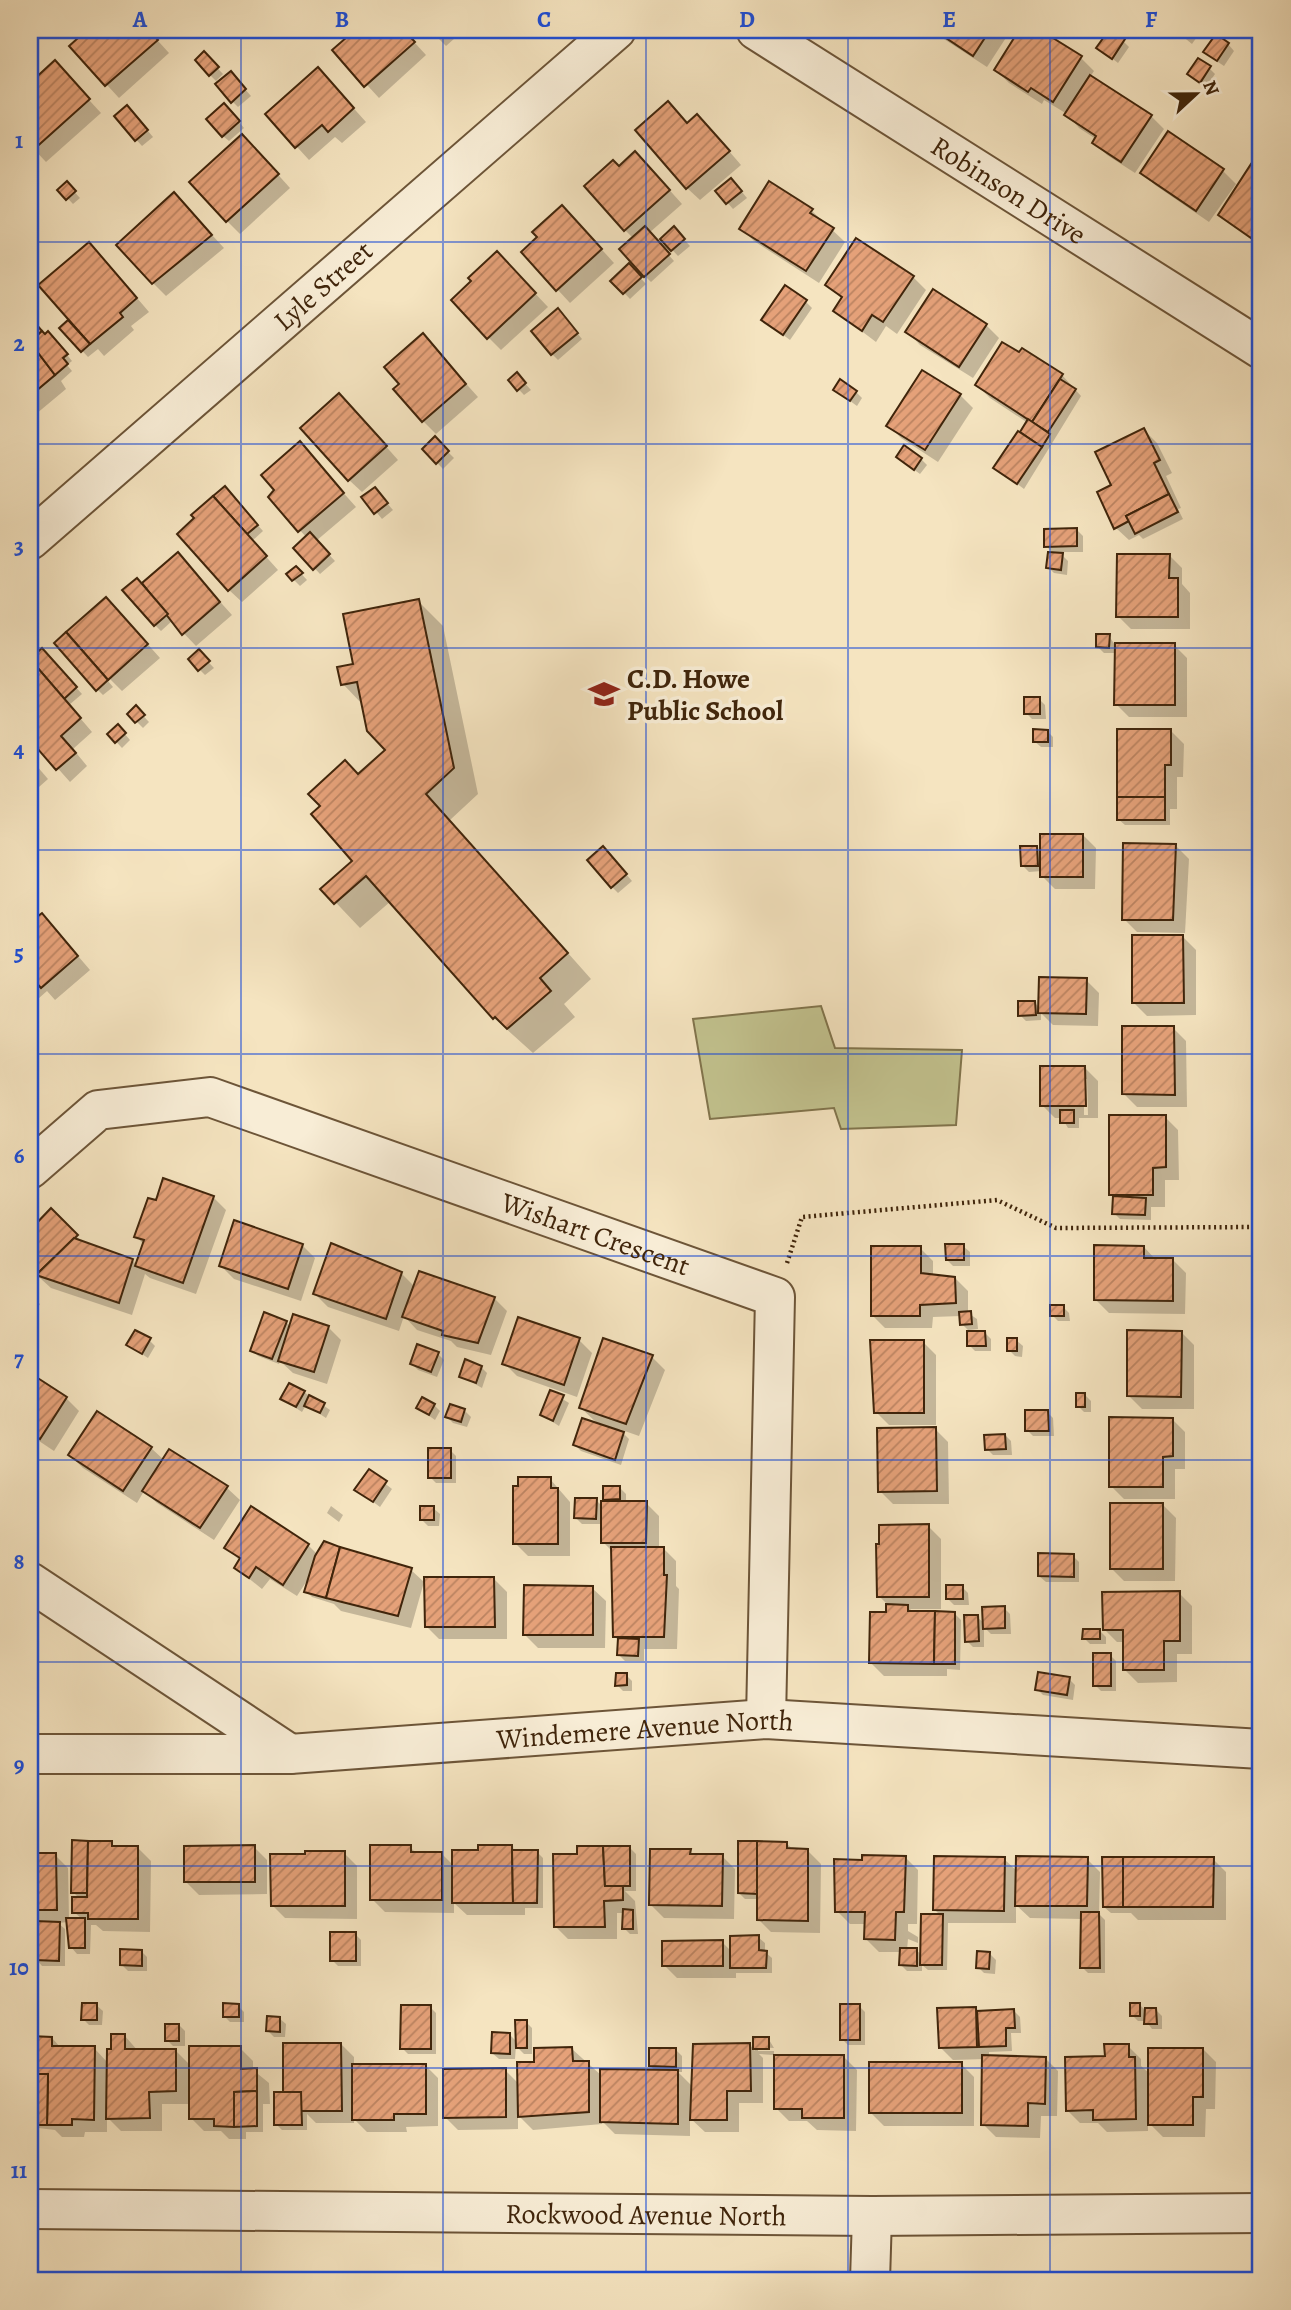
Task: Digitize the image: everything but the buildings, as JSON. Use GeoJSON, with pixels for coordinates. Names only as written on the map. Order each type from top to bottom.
{"type":"FeatureCollection","features":[{"type":"Feature","properties":{"kind":"street","name":"Lyle Street"},"geometry":{"type":"LineString","coordinates":[[30,540],[616,30]]}},
{"type":"Feature","properties":{"kind":"street","name":"Robinson Drive"},"geometry":{"type":"LineString","coordinates":[[756,30],[1261,349]]}},
{"type":"Feature","properties":{"kind":"street","name":"Wishart Crescent"},"geometry":{"type":"LineString","coordinates":[[30,1169],[98,1110],[210,1097],[775,1297]]}},
{"type":"Feature","properties":{"kind":"street"},"geometry":{"type":"LineString","coordinates":[[766,1720],[775,1297]]}},
{"type":"Feature","properties":{"kind":"street"},"geometry":{"type":"LineString","coordinates":[[30,1582],[290,1754]]}},
{"type":"Feature","properties":{"kind":"street","name":"Windemere Avenue North"},"geometry":{"type":"LineString","coordinates":[[30,1754],[290,1754],[766,1720],[1261,1749]]}},
{"type":"Feature","properties":{"kind":"street","name":"Rockwood Avenue North"},"geometry":{"type":"LineString","coordinates":[[30,2209],[872,2216],[1261,2213]]}},
{"type":"Feature","properties":{"kind":"street"},"geometry":{"type":"LineString","coordinates":[[870,2280],[872,2216]]}},
{"type":"Feature","properties":{"kind":"path"},"geometry":{"type":"LineString","coordinates":[[775,1297],[802,1217],[997,1200],[1056,1228],[1261,1227]]}},
{"type":"Feature","properties":{"kind":"green space"},"geometry":{"type":"Polygon","coordinates":[[[821,1006],[835,1048],[962,1050],[956,1125],[841,1129],[834,1108],[710,1119],[693,1019],[821,1006]]]}},
{"type":"Feature","properties":{"kind":"place","name":"C.D. Howe Public School"},"geometry":{"type":"Point","coordinates":[604,694]}}]}
